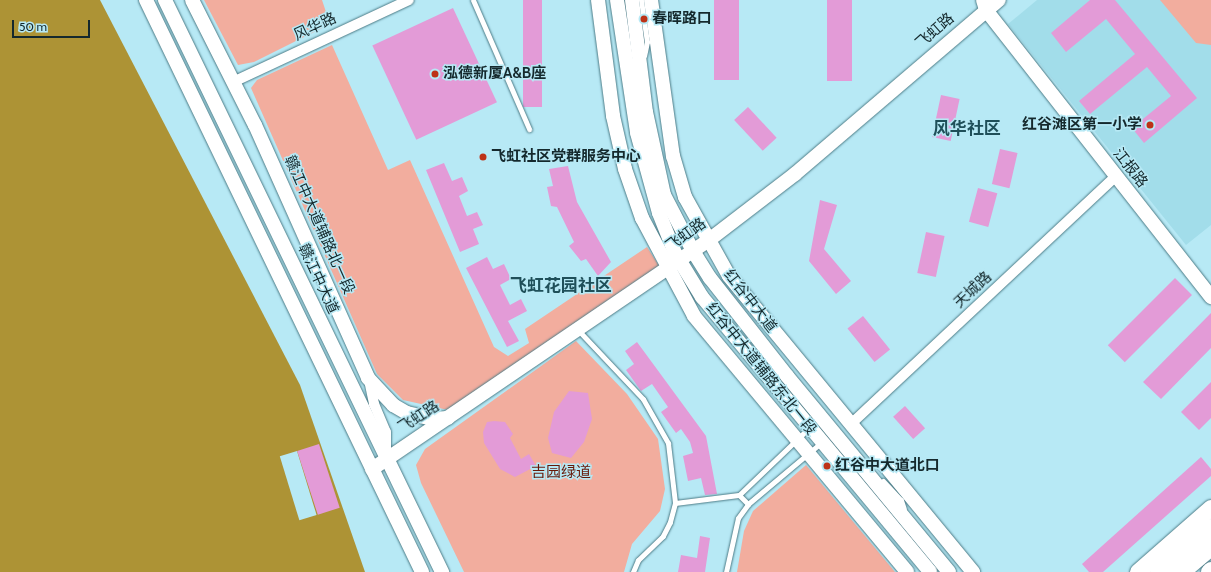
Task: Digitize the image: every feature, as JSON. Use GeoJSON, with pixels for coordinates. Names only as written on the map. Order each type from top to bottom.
{"type":"FeatureCollection","features":[{"type":"Feature","properties":{"kind":"highway"},"geometry":{"type":"LineString","coordinates":[[1158,572],[1211,528]]}},
{"type":"Feature","properties":{"kind":"highway"},"geometry":{"type":"LineString","coordinates":[[1181,572],[1211,547]]}},
{"type":"Feature","properties":{"kind":"main road"},"geometry":{"type":"LineString","coordinates":[[1138,572],[1211,508]]}},
{"type":"Feature","properties":{"kind":"street"},"geometry":{"type":"LineString","coordinates":[[146,0],[274,261],[422,572]]}},
{"type":"Feature","properties":{"kind":"street","name":"赣江中大道"},"geometry":{"type":"LineString","coordinates":[[165,0],[442,572]]}},
{"type":"Feature","properties":{"kind":"street","name":"赣江中大道辅路北一段"},"geometry":{"type":"LineString","coordinates":[[192,0],[233,82],[368,378],[393,405],[407,413],[432,419],[451,418]]}},
{"type":"Feature","properties":{"kind":"street","name":"风华路"},"geometry":{"type":"LineString","coordinates":[[233,82],[409,0]]}},
{"type":"Feature","properties":{"kind":"street","name":"红谷中大道辅路东北一段"},"geometry":{"type":"LineString","coordinates":[[598,0],[613,116],[625,170],[642,218],[674,264],[694,316],[907,572]]}},
{"type":"Feature","properties":{"kind":"street"},"geometry":{"type":"LineString","coordinates":[[618,0],[637,133],[674,264],[930,572]]}},
{"type":"Feature","properties":{"kind":"street","name":"红谷中大道"},"geometry":{"type":"LineString","coordinates":[[632,0],[646,112],[664,195],[693,251],[710,278],[864,470],[949,572]]}},
{"type":"Feature","properties":{"kind":"street"},"geometry":{"type":"LineString","coordinates":[[651,0],[673,156],[685,197],[729,276],[973,572]]}},
{"type":"Feature","properties":{"kind":"street","name":"飞虹路"},"geometry":{"type":"LineString","coordinates":[[372,469],[451,418],[709,240],[795,174],[984,5],[999,0]]}},
{"type":"Feature","properties":{"kind":"street","name":"江报路"},"geometry":{"type":"LineString","coordinates":[[984,5],[1115,177],[1211,297]]}},
{"type":"Feature","properties":{"kind":"street"},"geometry":{"type":"LineString","coordinates":[[641,73],[665,102]]}},
{"type":"Feature","properties":{"kind":"street","name":"天城路"},"geometry":{"type":"LineString","coordinates":[[851,424],[1115,177]]}},
{"type":"Feature","properties":{"kind":"street"},"geometry":{"type":"LineString","coordinates":[[368,378],[374,404],[386,432],[386,459]]}},
{"type":"Feature","properties":{"kind":"lane"},"geometry":{"type":"LineString","coordinates":[[472,0],[529,129]]}},
{"type":"Feature","properties":{"kind":"lane"},"geometry":{"type":"LineString","coordinates":[[640,0],[647,42],[641,73]]}},
{"type":"Feature","properties":{"kind":"lane"},"geometry":{"type":"LineString","coordinates":[[578,330],[643,399],[668,443],[675,504],[670,522],[663,536],[638,560],[633,572]]}},
{"type":"Feature","properties":{"kind":"lane"},"geometry":{"type":"LineString","coordinates":[[675,504],[739,495],[810,428]]}},
{"type":"Feature","properties":{"kind":"lane"},"geometry":{"type":"LineString","coordinates":[[726,572],[738,518],[748,504],[822,442]]}},
{"type":"Feature","properties":{"kind":"lane"},"geometry":{"type":"LineString","coordinates":[[739,495],[748,504]]}},
{"type":"Feature","properties":{"kind":"shaded area"},"geometry":{"type":"Polygon","coordinates":[[[0,0],[100,0],[300,385],[365,572],[0,572],[0,0]]]}},
{"type":"Feature","properties":{"kind":"shaded area","name":"红谷滩区第一小学"},"geometry":{"type":"Polygon","coordinates":[[[1037,0],[1211,0],[1211,225],[1186,245],[1008,24],[1037,0]]]}},
{"type":"Feature","properties":{"kind":"green space"},"geometry":{"type":"Polygon","coordinates":[[[204,0],[322,0],[330,24],[254,62],[238,65],[204,0]]]}},
{"type":"Feature","properties":{"kind":"green space"},"geometry":{"type":"Polygon","coordinates":[[[1160,0],[1211,0],[1211,45],[1196,43],[1160,0]]]}},
{"type":"Feature","properties":{"kind":"green space"},"geometry":{"type":"Polygon","coordinates":[[[332,45],[388,170],[410,160],[494,347],[508,356],[529,343],[525,329],[647,247],[660,267],[448,410],[403,400],[377,374],[251,88],[257,80],[332,45]]]}},
{"type":"Feature","properties":{"kind":"green space","name":"吉园绿道"},"geometry":{"type":"Polygon","coordinates":[[[576,341],[627,394],[658,439],[665,489],[660,511],[632,544],[624,572],[464,572],[421,483],[416,465],[425,449],[576,341]]]}},
{"type":"Feature","properties":{"kind":"green space"},"geometry":{"type":"Polygon","coordinates":[[[806,465],[895,572],[737,572],[744,531],[753,511],[806,465]]]}},
{"type":"Feature","properties":{"kind":"pier"},"geometry":{"type":"Polygon","coordinates":[[[297,451],[317,515],[299,520],[280,456],[297,451]]]}},
{"type":"Feature","properties":{"kind":"building"},"geometry":{"type":"Polygon","coordinates":[[[523,0],[542,0],[542,107],[523,107],[523,0]]]}},
{"type":"Feature","properties":{"kind":"building"},"geometry":{"type":"Polygon","coordinates":[[[714,0],[739,0],[739,80],[714,80],[714,0]]]}},
{"type":"Feature","properties":{"kind":"building"},"geometry":{"type":"Polygon","coordinates":[[[827,0],[852,0],[852,81],[827,81],[827,0]]]}},
{"type":"Feature","properties":{"kind":"building"},"geometry":{"type":"Polygon","coordinates":[[[1090,0],[1115,0],[1197,98],[1144,143],[1132,128],[1171,96],[1147,67],[1090,114],[1079,101],[1135,54],[1106,19],[1066,52],[1051,33],[1090,0]]]}},
{"type":"Feature","properties":{"kind":"building","name":"泓德新厦A&B座"},"geometry":{"type":"Polygon","coordinates":[[[453,8],[497,102],[416,140],[372,46],[453,8]]]}},
{"type":"Feature","properties":{"kind":"building"},"geometry":{"type":"Polygon","coordinates":[[[941,95],[960,99],[951,141],[932,137],[941,95]]]}},
{"type":"Feature","properties":{"kind":"building"},"geometry":{"type":"Polygon","coordinates":[[[748,107],[777,138],[763,151],[734,120],[748,107]]]}},
{"type":"Feature","properties":{"kind":"building"},"geometry":{"type":"Polygon","coordinates":[[[1000,149],[1018,153],[1009,188],[992,184],[1000,149]]]}},
{"type":"Feature","properties":{"kind":"building"},"geometry":{"type":"Polygon","coordinates":[[[444,163],[452,181],[462,177],[468,191],[459,196],[467,216],[477,212],[483,225],[473,229],[479,244],[460,252],[426,170],[444,163]]]}},
{"type":"Feature","properties":{"kind":"building"},"geometry":{"type":"Polygon","coordinates":[[[568,166],[577,202],[611,262],[598,276],[586,259],[581,261],[569,246],[574,242],[557,207],[551,206],[547,187],[553,186],[549,169],[568,166]]]}},
{"type":"Feature","properties":{"kind":"building"},"geometry":{"type":"Polygon","coordinates":[[[978,188],[997,193],[988,227],[969,222],[978,188]]]}},
{"type":"Feature","properties":{"kind":"building"},"geometry":{"type":"Polygon","coordinates":[[[820,200],[837,205],[824,249],[851,281],[836,294],[809,261],[820,200]]]}},
{"type":"Feature","properties":{"kind":"building"},"geometry":{"type":"Polygon","coordinates":[[[926,232],[945,236],[936,277],[917,273],[926,232]]]}},
{"type":"Feature","properties":{"kind":"building"},"geometry":{"type":"Polygon","coordinates":[[[487,257],[493,269],[504,264],[511,279],[500,285],[510,305],[521,299],[527,311],[508,321],[519,341],[507,347],[466,268],[487,257]]]}},
{"type":"Feature","properties":{"kind":"building"},"geometry":{"type":"Polygon","coordinates":[[[1175,278],[1192,295],[1125,362],[1108,345],[1175,278]]]}},
{"type":"Feature","properties":{"kind":"building"},"geometry":{"type":"Polygon","coordinates":[[[1211,313],[1211,348],[1161,399],[1143,382],[1211,313]]]}},
{"type":"Feature","properties":{"kind":"building"},"geometry":{"type":"Polygon","coordinates":[[[863,316],[890,349],[875,362],[847,329],[863,316]]]}},
{"type":"Feature","properties":{"kind":"building"},"geometry":{"type":"Polygon","coordinates":[[[637,342],[706,436],[717,494],[705,495],[701,478],[688,481],[683,456],[693,453],[690,442],[681,429],[676,433],[661,412],[668,407],[652,384],[641,391],[626,370],[634,364],[625,351],[637,342]]]}},
{"type":"Feature","properties":{"kind":"building"},"geometry":{"type":"Polygon","coordinates":[[[1211,382],[1211,418],[1199,430],[1181,412],[1211,382]]]}},
{"type":"Feature","properties":{"kind":"building"},"geometry":{"type":"Polygon","coordinates":[[[569,391],[588,393],[592,419],[584,442],[571,458],[552,453],[548,438],[554,412],[569,391]]]}},
{"type":"Feature","properties":{"kind":"building"},"geometry":{"type":"Polygon","coordinates":[[[905,406],[925,428],[913,439],[893,417],[905,406]]]}},
{"type":"Feature","properties":{"kind":"building"},"geometry":{"type":"Polygon","coordinates":[[[487,422],[505,422],[513,434],[510,438],[521,459],[529,454],[536,466],[515,477],[500,469],[484,443],[483,432],[487,422]]]}},
{"type":"Feature","properties":{"kind":"building"},"geometry":{"type":"Polygon","coordinates":[[[319,444],[340,508],[318,515],[297,451],[319,444]]]}},
{"type":"Feature","properties":{"kind":"building"},"geometry":{"type":"Polygon","coordinates":[[[1201,457],[1211,469],[1211,476],[1103,572],[1089,572],[1082,564],[1201,457]]]}},
{"type":"Feature","properties":{"kind":"building"},"geometry":{"type":"Polygon","coordinates":[[[700,536],[710,538],[705,572],[678,572],[681,555],[697,558],[700,536]]]}},
{"type":"Feature","properties":{"kind":"place","name":"春晖路口"},"geometry":{"type":"Point","coordinates":[644,19]}},
{"type":"Feature","properties":{"kind":"place","name":"泓德新厦A&B座"},"geometry":{"type":"Point","coordinates":[435,74]}},
{"type":"Feature","properties":{"kind":"place","name":"红谷滩区第一小学"},"geometry":{"type":"Point","coordinates":[1150,125]}},
{"type":"Feature","properties":{"kind":"place","name":"飞虹社区党群服务中心"},"geometry":{"type":"Point","coordinates":[483,157]}},
{"type":"Feature","properties":{"kind":"place","name":"红谷中大道北口"},"geometry":{"type":"Point","coordinates":[827,466]}},
{"type":"Feature","properties":{"kind":"district","name":"风华社区"},"geometry":{"type":"Point","coordinates":[967,129]}},
{"type":"Feature","properties":{"kind":"district","name":"飞虹花园社区"},"geometry":{"type":"Point","coordinates":[561,286]}}]}
